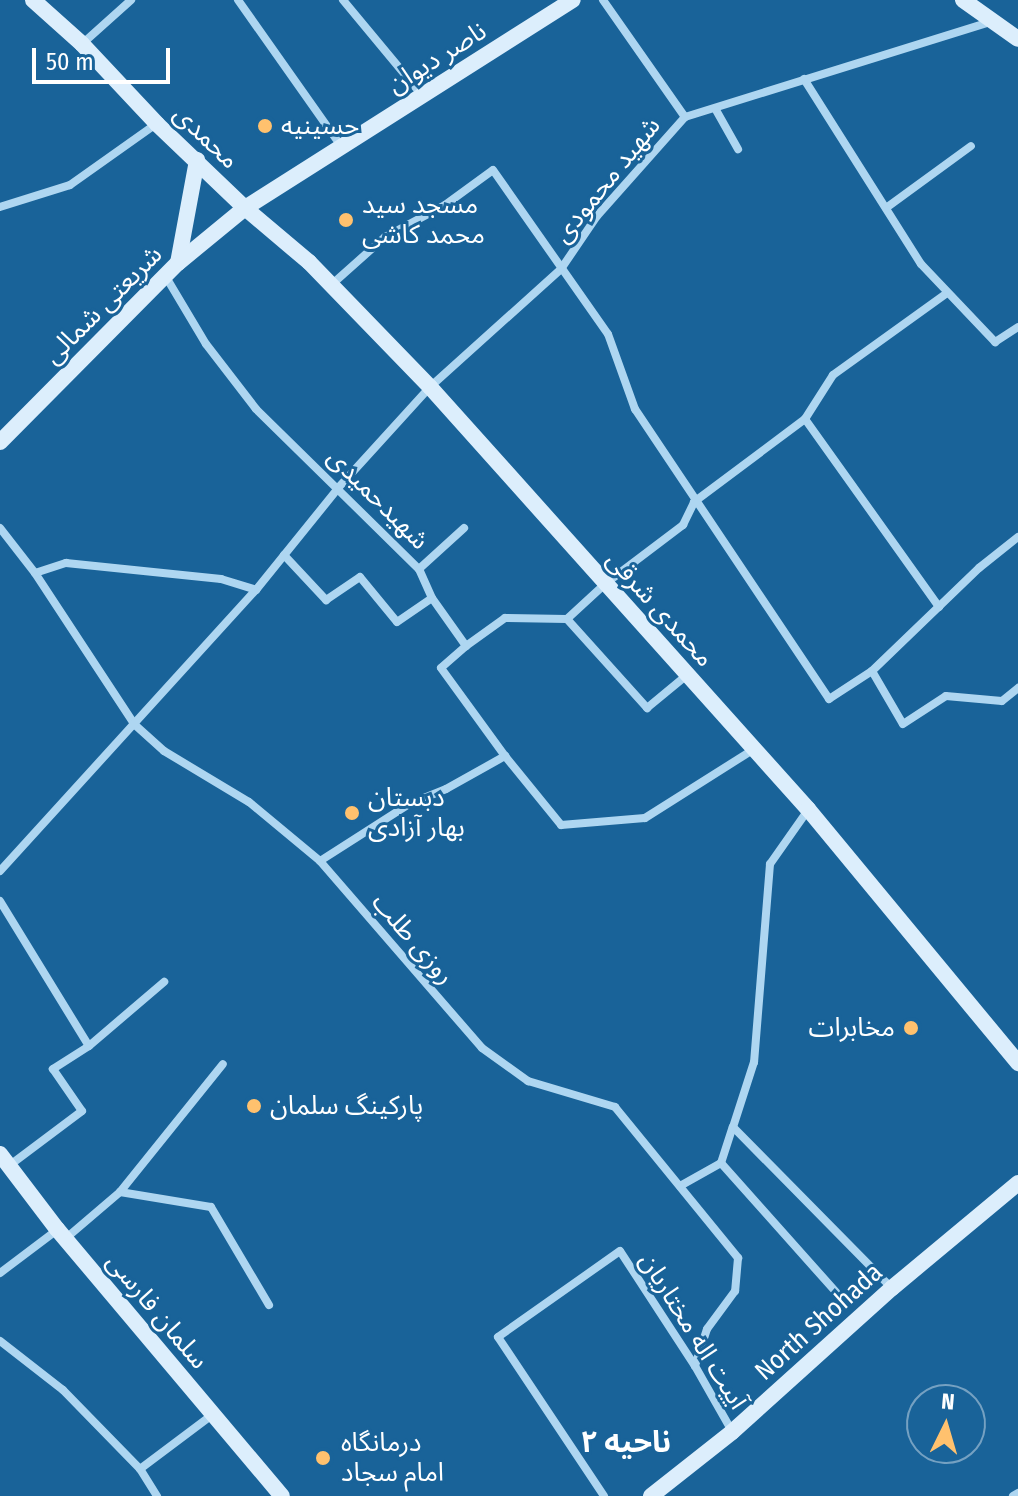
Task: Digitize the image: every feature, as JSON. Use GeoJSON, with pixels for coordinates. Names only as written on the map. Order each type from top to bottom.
{"type":"FeatureCollection","features":[{"type":"Feature","properties":{"kind":"main road","name":"محمدی"},"geometry":{"type":"LineString","coordinates":[[33,0],[82,44],[157,124],[245,208]]}},
{"type":"Feature","properties":{"kind":"main road","name":"ناصر دیوان"},"geometry":{"type":"LineString","coordinates":[[245,208],[573,0]]}},
{"type":"Feature","properties":{"kind":"main road"},"geometry":{"type":"LineString","coordinates":[[963,0],[1018,39]]}},
{"type":"Feature","properties":{"kind":"main road"},"geometry":{"type":"LineString","coordinates":[[178,263],[197,160]]}},
{"type":"Feature","properties":{"kind":"main road","name":"شریعتی شمالی"},"geometry":{"type":"LineString","coordinates":[[0,442],[178,263],[245,208]]}},
{"type":"Feature","properties":{"kind":"main road","name":"محمدی شرقی"},"geometry":{"type":"LineString","coordinates":[[245,208],[309,262],[430,387],[808,809],[1012,1043],[1018,1063]]}},
{"type":"Feature","properties":{"kind":"main road","name":"سلمان فارسی"},"geometry":{"type":"LineString","coordinates":[[5,1159],[61,1234],[282,1496]]}},
{"type":"Feature","properties":{"kind":"main road","name":"North Shohada"},"geometry":{"type":"LineString","coordinates":[[651,1496],[732,1432],[892,1288],[1018,1183]]}},
{"type":"Feature","properties":{"kind":"street"},"geometry":{"type":"LineString","coordinates":[[82,44],[131,0]]}},
{"type":"Feature","properties":{"kind":"street"},"geometry":{"type":"LineString","coordinates":[[238,0],[342,147]]}},
{"type":"Feature","properties":{"kind":"street"},"geometry":{"type":"LineString","coordinates":[[343,0],[423,95]]}},
{"type":"Feature","properties":{"kind":"street"},"geometry":{"type":"LineString","coordinates":[[603,0],[685,117]]}},
{"type":"Feature","properties":{"kind":"street","name":"شهید محمودی"},"geometry":{"type":"LineString","coordinates":[[0,871],[256,590],[339,487],[430,387],[561,269],[597,216],[685,117],[716,110],[991,21]]}},
{"type":"Feature","properties":{"kind":"street"},"geometry":{"type":"LineString","coordinates":[[804,79],[921,264],[995,342],[1018,327]]}},
{"type":"Feature","properties":{"kind":"street"},"geometry":{"type":"LineString","coordinates":[[716,110],[738,149]]}},
{"type":"Feature","properties":{"kind":"street"},"geometry":{"type":"LineString","coordinates":[[0,207],[70,185],[157,124]]}},
{"type":"Feature","properties":{"kind":"street"},"geometry":{"type":"LineString","coordinates":[[886,208],[971,146]]}},
{"type":"Feature","properties":{"kind":"street"},"geometry":{"type":"LineString","coordinates":[[329,286],[385,237],[445,205],[493,170],[608,334],[635,409],[694,502],[829,699],[872,671],[1018,537]]}},
{"type":"Feature","properties":{"kind":"street","name":"شهیدحمیدی"},"geometry":{"type":"LineString","coordinates":[[165,276],[206,344],[256,409],[339,487],[419,569],[432,598],[466,646]]}},
{"type":"Feature","properties":{"kind":"street"},"geometry":{"type":"LineString","coordinates":[[754,749],[645,818],[561,825],[505,756],[441,668],[505,618],[567,619],[605,584],[683,525],[694,502],[805,419],[833,375],[947,293]]}},
{"type":"Feature","properties":{"kind":"street"},"geometry":{"type":"LineString","coordinates":[[805,419],[939,607]]}},
{"type":"Feature","properties":{"kind":"street","name":"روزی طلب"},"geometry":{"type":"LineString","coordinates":[[0,528],[35,573],[134,724],[164,751],[249,802],[320,861],[482,1048],[528,1081],[615,1107],[738,1258],[735,1291],[707,1329],[695,1366]]}},
{"type":"Feature","properties":{"kind":"street"},"geometry":{"type":"LineString","coordinates":[[419,569],[464,528]]}},
{"type":"Feature","properties":{"kind":"street"},"geometry":{"type":"LineString","coordinates":[[284,555],[326,600],[360,577],[397,622],[432,598]]}},
{"type":"Feature","properties":{"kind":"street"},"geometry":{"type":"LineString","coordinates":[[35,573],[66,563],[221,579],[256,590]]}},
{"type":"Feature","properties":{"kind":"street"},"geometry":{"type":"LineString","coordinates":[[567,619],[647,708],[687,675]]}},
{"type":"Feature","properties":{"kind":"street"},"geometry":{"type":"LineString","coordinates":[[872,671],[903,724],[946,696],[1002,701],[1018,688]]}},
{"type":"Feature","properties":{"kind":"street"},"geometry":{"type":"LineString","coordinates":[[320,861],[409,804],[446,789],[505,756]]}},
{"type":"Feature","properties":{"kind":"street"},"geometry":{"type":"LineString","coordinates":[[680,1186],[721,1163],[754,1062],[770,864],[808,809]]}},
{"type":"Feature","properties":{"kind":"street"},"geometry":{"type":"LineString","coordinates":[[0,901],[89,1046]]}},
{"type":"Feature","properties":{"kind":"street"},"geometry":{"type":"LineString","coordinates":[[5,1159],[82,1111],[53,1069],[89,1046],[164,982]]}},
{"type":"Feature","properties":{"kind":"street"},"geometry":{"type":"LineString","coordinates":[[0,1273],[120,1192],[223,1064]]}},
{"type":"Feature","properties":{"kind":"street"},"geometry":{"type":"LineString","coordinates":[[733,1127],[892,1288]]}},
{"type":"Feature","properties":{"kind":"street"},"geometry":{"type":"LineString","coordinates":[[721,1163],[836,1292]]}},
{"type":"Feature","properties":{"kind":"street"},"geometry":{"type":"LineString","coordinates":[[120,1192],[211,1207],[269,1305]]}},
{"type":"Feature","properties":{"kind":"street","name":"آییت اله مختاریان"},"geometry":{"type":"LineString","coordinates":[[604,1496],[498,1337],[620,1251],[695,1366],[732,1432]]}},
{"type":"Feature","properties":{"kind":"street"},"geometry":{"type":"LineString","coordinates":[[0,1341],[63,1390],[140,1469],[157,1496]]}},
{"type":"Feature","properties":{"kind":"street"},"geometry":{"type":"LineString","coordinates":[[140,1469],[212,1415]]}},
{"type":"Feature","properties":{"kind":"place","name":"حسینیه"},"geometry":{"type":"Point","coordinates":[265,126]}},
{"type":"Feature","properties":{"kind":"place","name":"مسجد سید محمد کاشی"},"geometry":{"type":"Point","coordinates":[346,220]}},
{"type":"Feature","properties":{"kind":"place","name":"دبستان بهار آزادی"},"geometry":{"type":"Point","coordinates":[352,813]}},
{"type":"Feature","properties":{"kind":"place","name":"مخابرات"},"geometry":{"type":"Point","coordinates":[911,1028]}},
{"type":"Feature","properties":{"kind":"place","name":"پارکینگ سلمان"},"geometry":{"type":"Point","coordinates":[254,1106]}},
{"type":"Feature","properties":{"kind":"place","name":"درمانگاه امام سجاد"},"geometry":{"type":"Point","coordinates":[323,1458]}},
{"type":"Feature","properties":{"kind":"district","name":"ناحیه ۲"},"geometry":{"type":"Point","coordinates":[626,1442]}}]}
